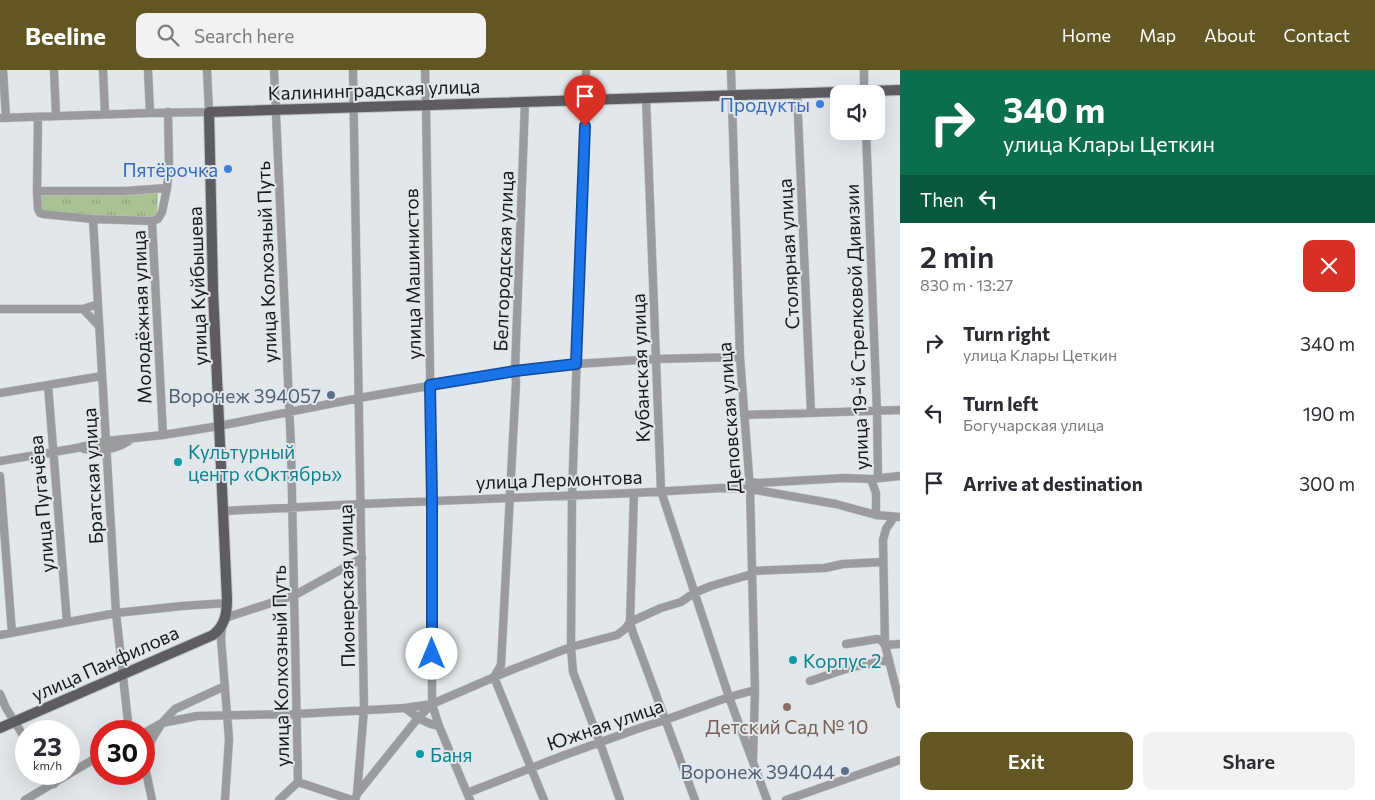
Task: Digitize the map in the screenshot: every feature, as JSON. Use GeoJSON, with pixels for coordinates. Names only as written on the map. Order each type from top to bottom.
{"type":"FeatureCollection","features":[{"type":"Feature","properties":{"kind":"main road","name":"Калининградская улица"},"geometry":{"type":"LineString","coordinates":[[885,91],[900,90]]}},
{"type":"Feature","properties":{"kind":"main road","name":"Калининградская улица"},"geometry":{"type":"LineString","coordinates":[[209,112],[830,93]]}},
{"type":"Feature","properties":{"kind":"main road","name":"улица Куйбышева"},"geometry":{"type":"LineString","coordinates":[[209,112],[213,290],[227,603],[224,622]]}},
{"type":"Feature","properties":{"kind":"main road","name":"улица Панфилова"},"geometry":{"type":"LineString","coordinates":[[17,720],[124,673],[217,637],[224,622]]}},
{"type":"Feature","properties":{"kind":"main road","name":"улица Панфилова"},"geometry":{"type":"LineString","coordinates":[[0,728],[15,721]]}},
{"type":"Feature","properties":{"kind":"street"},"geometry":{"type":"LineString","coordinates":[[3,70],[3,118]]}},
{"type":"Feature","properties":{"kind":"street"},"geometry":{"type":"LineString","coordinates":[[54,70],[56,116]]}},
{"type":"Feature","properties":{"kind":"street"},"geometry":{"type":"LineString","coordinates":[[103,70],[106,114]]}},
{"type":"Feature","properties":{"kind":"street"},"geometry":{"type":"LineString","coordinates":[[148,70],[150,113]]}},
{"type":"Feature","properties":{"kind":"street","name":"улица Куйбышева"},"geometry":{"type":"LineString","coordinates":[[207,70],[209,112]]}},
{"type":"Feature","properties":{"kind":"street","name":"улица Колхозный Путь"},"geometry":{"type":"LineString","coordinates":[[274,70],[291,447],[298,782]]}},
{"type":"Feature","properties":{"kind":"street","name":"Пионерская улица"},"geometry":{"type":"LineString","coordinates":[[353,70],[364,709],[355,798]]}},
{"type":"Feature","properties":{"kind":"street","name":"улица Машинистов"},"geometry":{"type":"LineString","coordinates":[[425,70],[432,501],[432,704],[439,726],[469,796]]}},
{"type":"Feature","properties":{"kind":"street"},"geometry":{"type":"LineString","coordinates":[[586,70],[572,495],[571,647],[573,672],[620,800]]}},
{"type":"Feature","properties":{"kind":"street","name":"Деповская улица"},"geometry":{"type":"LineString","coordinates":[[731,70],[740,357],[749,486],[752,572],[755,690],[753,763]]}},
{"type":"Feature","properties":{"kind":"street"},"geometry":{"type":"LineString","coordinates":[[864,70],[864,85]]}},
{"type":"Feature","properties":{"kind":"street","name":"Столярная улица"},"geometry":{"type":"LineString","coordinates":[[797,93],[812,413]]}},
{"type":"Feature","properties":{"kind":"street","name":"Кубанская улица"},"geometry":{"type":"LineString","coordinates":[[646,98],[661,491],[729,697],[766,800]]}},
{"type":"Feature","properties":{"kind":"street","name":"Белгородская улица"},"geometry":{"type":"LineString","coordinates":[[494,677],[500,665],[510,497],[516,382],[525,102]]}},
{"type":"Feature","properties":{"kind":"street","name":"Молодёжная улица"},"geometry":{"type":"LineString","coordinates":[[163,436],[152,221],[158,219],[162,212],[166,188],[169,166],[168,112]]}},
{"type":"Feature","properties":{"kind":"street","name":"Калининградская улица"},"geometry":{"type":"LineString","coordinates":[[3,118],[209,112]]}},
{"type":"Feature","properties":{"kind":"street"},"geometry":{"type":"LineString","coordinates":[[38,116],[37,190],[40,213],[93,219],[152,221]]}},
{"type":"Feature","properties":{"kind":"street","name":"улица 19-й Стрелковой Дивизии"},"geometry":{"type":"LineString","coordinates":[[866,140],[877,412],[876,515]]}},
{"type":"Feature","properties":{"kind":"street"},"geometry":{"type":"LineString","coordinates":[[37,190],[125,191],[166,188]]}},
{"type":"Feature","properties":{"kind":"street","name":"Братская улица"},"geometry":{"type":"LineString","coordinates":[[93,219],[116,613],[128,720]]}},
{"type":"Feature","properties":{"kind":"street"},"geometry":{"type":"LineString","coordinates":[[0,309],[83,309],[98,304]]}},
{"type":"Feature","properties":{"kind":"street"},"geometry":{"type":"LineString","coordinates":[[83,309],[99,326]]}},
{"type":"Feature","properties":{"kind":"street"},"geometry":{"type":"LineString","coordinates":[[0,461],[77,448],[106,441],[163,436],[359,398],[515,371],[655,358],[740,357]]}},
{"type":"Feature","properties":{"kind":"street"},"geometry":{"type":"LineString","coordinates":[[0,393],[102,376]]}},
{"type":"Feature","properties":{"kind":"street","name":"улица Пугачёва"},"geometry":{"type":"LineString","coordinates":[[48,384],[67,622]]}},
{"type":"Feature","properties":{"kind":"street"},"geometry":{"type":"LineString","coordinates":[[744,415],[900,410]]}},
{"type":"Feature","properties":{"kind":"street"},"geometry":{"type":"LineString","coordinates":[[77,448],[107,450],[122,446],[132,438]]}},
{"type":"Feature","properties":{"kind":"street"},"geometry":{"type":"LineString","coordinates":[[0,476],[12,633]]}},
{"type":"Feature","properties":{"kind":"street"},"geometry":{"type":"LineString","coordinates":[[749,486],[758,483],[844,478],[875,479],[900,476]]}},
{"type":"Feature","properties":{"kind":"street","name":"улица Лермонтова"},"geometry":{"type":"LineString","coordinates":[[224,511],[634,493],[749,486],[836,504],[876,515],[897,517]]}},
{"type":"Feature","properties":{"kind":"street"},"geometry":{"type":"LineString","coordinates":[[634,493],[630,622],[632,633],[642,654],[695,800]]}},
{"type":"Feature","properties":{"kind":"street"},"geometry":{"type":"LineString","coordinates":[[897,517],[888,525],[884,535],[883,562],[886,645],[900,704]]}},
{"type":"Feature","properties":{"kind":"street","name":"улица Панфилова"},"geometry":{"type":"LineString","coordinates":[[224,622],[295,595],[362,558]]}},
{"type":"Feature","properties":{"kind":"street"},"geometry":{"type":"LineString","coordinates":[[155,727],[162,723],[197,716],[297,714],[405,708],[432,704],[571,647],[617,635],[630,622],[680,602],[694,593],[752,572],[825,568],[843,564],[883,562]]}},
{"type":"Feature","properties":{"kind":"street"},"geometry":{"type":"LineString","coordinates":[[0,635],[116,613],[227,603]]}},
{"type":"Feature","properties":{"kind":"street"},"geometry":{"type":"LineString","coordinates":[[217,637],[228,715],[229,739],[225,800]]}},
{"type":"Feature","properties":{"kind":"street"},"geometry":{"type":"LineString","coordinates":[[846,644],[877,639],[886,645],[900,644]]}},
{"type":"Feature","properties":{"kind":"street"},"geometry":{"type":"LineString","coordinates":[[810,681],[852,667],[889,660]]}},
{"type":"Feature","properties":{"kind":"street"},"geometry":{"type":"LineString","coordinates":[[500,665],[511,670]]}},
{"type":"Feature","properties":{"kind":"street"},"geometry":{"type":"LineString","coordinates":[[494,677],[544,800]]}},
{"type":"Feature","properties":{"kind":"street"},"geometry":{"type":"LineString","coordinates":[[155,734],[175,709],[225,686]]}},
{"type":"Feature","properties":{"kind":"street","name":"Южная улица"},"geometry":{"type":"LineString","coordinates":[[469,796],[532,768],[637,728],[755,690]]}},
{"type":"Feature","properties":{"kind":"street"},"geometry":{"type":"LineString","coordinates":[[0,694],[6,708],[15,721]]}},
{"type":"Feature","properties":{"kind":"street"},"geometry":{"type":"LineString","coordinates":[[279,800],[298,782],[355,798],[418,718],[432,704]]}},
{"type":"Feature","properties":{"kind":"street"},"geometry":{"type":"LineString","coordinates":[[405,708],[431,725],[439,726]]}},
{"type":"Feature","properties":{"kind":"street"},"geometry":{"type":"LineString","coordinates":[[786,800],[900,760]]}},
{"type":"Feature","properties":{"kind":"street"},"geometry":{"type":"LineString","coordinates":[[25,800],[52,785]]}},
{"type":"Feature","properties":{"kind":"street"},"geometry":{"type":"LineString","coordinates":[[149,785],[152,800]]}},
{"type":"Feature","properties":{"kind":"green space"},"geometry":{"type":"Polygon","coordinates":[[[158,192],[157,213],[155,217],[101,218],[41,211],[40,194],[43,193],[124,195],[158,192]]]}},
{"type":"Feature","properties":{"kind":"place","name":"Продукты"},"geometry":{"type":"Point","coordinates":[820,104]}},
{"type":"Feature","properties":{"kind":"place","name":"Пятёрочка"},"geometry":{"type":"Point","coordinates":[228,169]}},
{"type":"Feature","properties":{"kind":"place","name":"Воронеж 394057"},"geometry":{"type":"Point","coordinates":[331,395]}},
{"type":"Feature","properties":{"kind":"place","name":"Культурный центр «Октябрь»"},"geometry":{"type":"Point","coordinates":[178,462]}},
{"type":"Feature","properties":{"kind":"place","name":"Корпус 2"},"geometry":{"type":"Point","coordinates":[793,660]}},
{"type":"Feature","properties":{"kind":"place","name":"Детский Сад № 10"},"geometry":{"type":"Point","coordinates":[787,707]}},
{"type":"Feature","properties":{"kind":"place","name":"Баня"},"geometry":{"type":"Point","coordinates":[420,754]}},
{"type":"Feature","properties":{"kind":"place","name":"Воронеж 394044"},"geometry":{"type":"Point","coordinates":[845,771]}},
{"type":"Feature","properties":{"kind":"route"},"geometry":{"type":"LineString","coordinates":[[432,654],[430,385],[515,371],[576,364],[585,126]]}}]}
